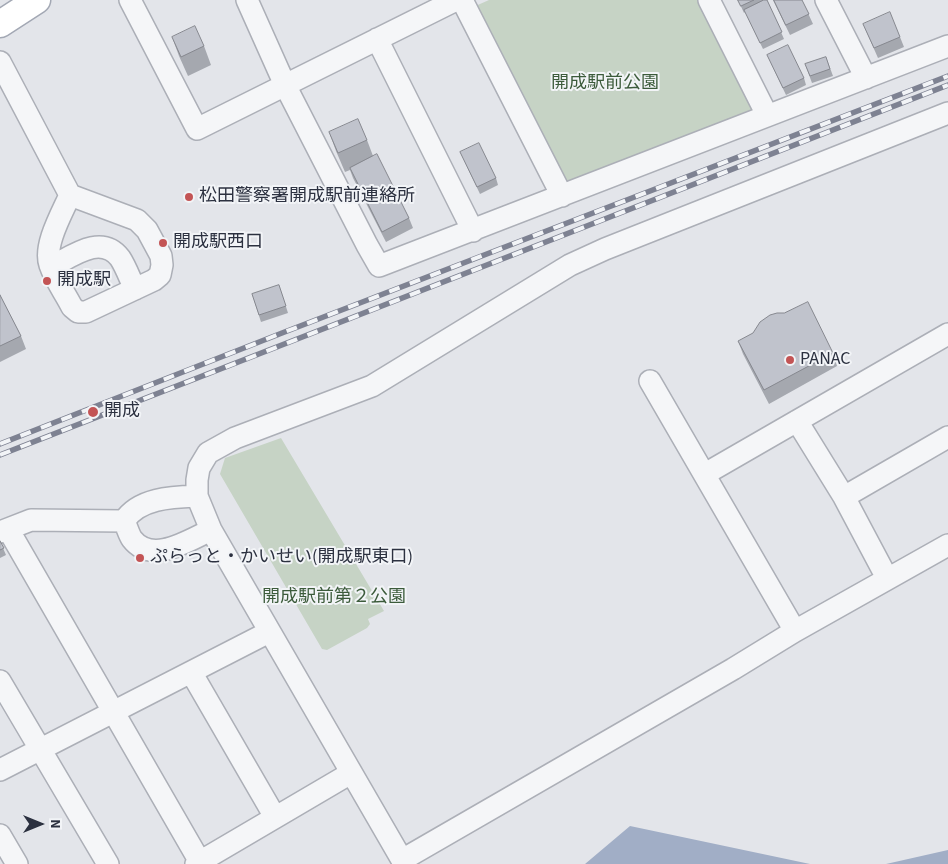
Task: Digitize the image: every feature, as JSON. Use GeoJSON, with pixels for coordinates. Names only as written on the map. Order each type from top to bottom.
{"type":"FeatureCollection","features":[{"type":"Feature","properties":{"kind":"main road"},"geometry":{"type":"LineString","coordinates":[[0,24],[37,0]]}},
{"type":"Feature","properties":{"kind":"street"},"geometry":{"type":"LineString","coordinates":[[130,0],[197,129],[456,0]]}},
{"type":"Feature","properties":{"kind":"street"},"geometry":{"type":"LineString","coordinates":[[462,0],[562,196]]}},
{"type":"Feature","properties":{"kind":"street"},"geometry":{"type":"LineString","coordinates":[[708,0],[767,114]]}},
{"type":"Feature","properties":{"kind":"street"},"geometry":{"type":"LineString","coordinates":[[826,0],[866,78]]}},
{"type":"Feature","properties":{"kind":"street"},"geometry":{"type":"LineString","coordinates":[[251,1],[285,86],[379,266],[562,196],[767,114],[948,46]]}},
{"type":"Feature","properties":{"kind":"street"},"geometry":{"type":"LineString","coordinates":[[377,39],[473,230]]}},
{"type":"Feature","properties":{"kind":"street"},"geometry":{"type":"LineString","coordinates":[[0,62],[70,195],[137,220],[147,230],[161,256],[160,275],[154,280],[86,312],[78,312],[72,307],[49,264],[49,249],[53,234],[70,195]]}},
{"type":"Feature","properties":{"kind":"street"},"geometry":{"type":"LineString","coordinates":[[948,113],[656,228],[570,266],[372,386],[235,438],[208,453],[199,468],[196,480],[197,496],[211,530],[351,773],[398,862],[795,631],[948,545]]}},
{"type":"Feature","properties":{"kind":"street"},"geometry":{"type":"LineString","coordinates":[[50,267],[91,247],[107,247],[119,258],[134,289]]}},
{"type":"Feature","properties":{"kind":"street"},"geometry":{"type":"LineString","coordinates":[[705,474],[948,334]]}},
{"type":"Feature","properties":{"kind":"street"},"geometry":{"type":"LineString","coordinates":[[650,381],[795,631]]}},
{"type":"Feature","properties":{"kind":"street"},"geometry":{"type":"LineString","coordinates":[[797,421],[844,496],[887,578]]}},
{"type":"Feature","properties":{"kind":"street"},"geometry":{"type":"LineString","coordinates":[[844,496],[948,437]]}},
{"type":"Feature","properties":{"kind":"street"},"geometry":{"type":"LineString","coordinates":[[124,521],[130,513],[150,503],[168,497],[197,496]]}},
{"type":"Feature","properties":{"kind":"street"},"geometry":{"type":"LineString","coordinates":[[124,521],[31,520],[4,530],[114,712],[198,863],[351,773]]}},
{"type":"Feature","properties":{"kind":"street"},"geometry":{"type":"LineString","coordinates":[[124,521],[132,539],[146,550],[165,550],[211,530]]}},
{"type":"Feature","properties":{"kind":"street"},"geometry":{"type":"LineString","coordinates":[[0,770],[269,632]]}},
{"type":"Feature","properties":{"kind":"street"},"geometry":{"type":"LineString","coordinates":[[191,672],[276,817]]}},
{"type":"Feature","properties":{"kind":"street"},"geometry":{"type":"LineString","coordinates":[[0,681],[108,864]]}},
{"type":"Feature","properties":{"kind":"street"},"geometry":{"type":"LineString","coordinates":[[0,835],[16,864]]}},
{"type":"Feature","properties":{"kind":"green space","name":"開成駅前公園"},"geometry":{"type":"Polygon","coordinates":[[[489,0],[700,0],[754,105],[746,117],[566,191],[471,8],[489,0]]]}},
{"type":"Feature","properties":{"kind":"green space","name":"開成駅前第２公園"},"geometry":{"type":"Polygon","coordinates":[[[281,438],[384,611],[368,619],[370,624],[367,628],[327,650],[322,649],[220,474],[225,458],[281,438]]]}},
{"type":"Feature","properties":{"kind":"water"},"geometry":{"type":"Polygon","coordinates":[[[630,826],[810,864],[585,864],[630,826]]]}},
{"type":"Feature","properties":{"kind":"water"},"geometry":{"type":"Polygon","coordinates":[[[948,850],[948,864],[886,864],[948,850]]]}},
{"type":"Feature","properties":{"kind":"building"},"geometry":{"type":"Polygon","coordinates":[[[738,0],[754,0],[741,6],[738,0]]]}},
{"type":"Feature","properties":{"kind":"building"},"geometry":{"type":"Polygon","coordinates":[[[767,0],[782,32],[760,43],[744,10],[767,0]]]}},
{"type":"Feature","properties":{"kind":"building"},"geometry":{"type":"Polygon","coordinates":[[[774,0],[802,0],[809,14],[786,25],[774,0]]]}},
{"type":"Feature","properties":{"kind":"building"},"geometry":{"type":"Polygon","coordinates":[[[890,12],[900,37],[874,48],[863,24],[890,12]]]}},
{"type":"Feature","properties":{"kind":"building"},"geometry":{"type":"Polygon","coordinates":[[[195,26],[204,46],[181,57],[172,37],[195,26]]]}},
{"type":"Feature","properties":{"kind":"building"},"geometry":{"type":"Polygon","coordinates":[[[788,45],[804,78],[783,88],[767,55],[788,45]]]}},
{"type":"Feature","properties":{"kind":"building"},"geometry":{"type":"Polygon","coordinates":[[[826,57],[830,69],[810,76],[805,64],[826,57]]]}},
{"type":"Feature","properties":{"kind":"building"},"geometry":{"type":"Polygon","coordinates":[[[358,119],[367,140],[338,153],[329,132],[358,119]]]}},
{"type":"Feature","properties":{"kind":"building"},"geometry":{"type":"Polygon","coordinates":[[[479,143],[496,178],[477,187],[460,152],[479,143]]]}},
{"type":"Feature","properties":{"kind":"building"},"geometry":{"type":"Polygon","coordinates":[[[377,154],[409,218],[382,232],[350,168],[377,154]]]}},
{"type":"Feature","properties":{"kind":"building"},"geometry":{"type":"Polygon","coordinates":[[[279,285],[286,306],[259,315],[252,294],[279,285]]]}},
{"type":"Feature","properties":{"kind":"building"},"geometry":{"type":"Polygon","coordinates":[[[0,295],[21,336],[0,346],[0,295]]]}},
{"type":"Feature","properties":{"kind":"building","name":"PANAC"},"geometry":{"type":"Polygon","coordinates":[[[808,302],[833,353],[764,390],[738,341],[753,333],[760,322],[770,315],[784,313],[808,302]]]}},
{"type":"Feature","properties":{"kind":"building"},"geometry":{"type":"Polygon","coordinates":[[[0,541],[4,548],[0,550],[0,541]]]}},
{"type":"Feature","properties":{"kind":"railway"},"geometry":{"type":"LineString","coordinates":[[0,444],[948,76]]}},
{"type":"Feature","properties":{"kind":"railway"},"geometry":{"type":"LineString","coordinates":[[0,455],[948,85]]}},
{"type":"Feature","properties":{"kind":"place","name":"松田警察署開成駅前連絡所"},"geometry":{"type":"Point","coordinates":[189,197]}},
{"type":"Feature","properties":{"kind":"place","name":"開成駅西口"},"geometry":{"type":"Point","coordinates":[163,243]}},
{"type":"Feature","properties":{"kind":"place","name":"開成駅"},"geometry":{"type":"Point","coordinates":[47,281]}},
{"type":"Feature","properties":{"kind":"place","name":"PANAC"},"geometry":{"type":"Point","coordinates":[790,360]}},
{"type":"Feature","properties":{"kind":"place","name":"開成"},"geometry":{"type":"Point","coordinates":[93,412]}},
{"type":"Feature","properties":{"kind":"place","name":"ぷらっと・かいせい(開成駅東口)"},"geometry":{"type":"Point","coordinates":[140,558]}}]}
